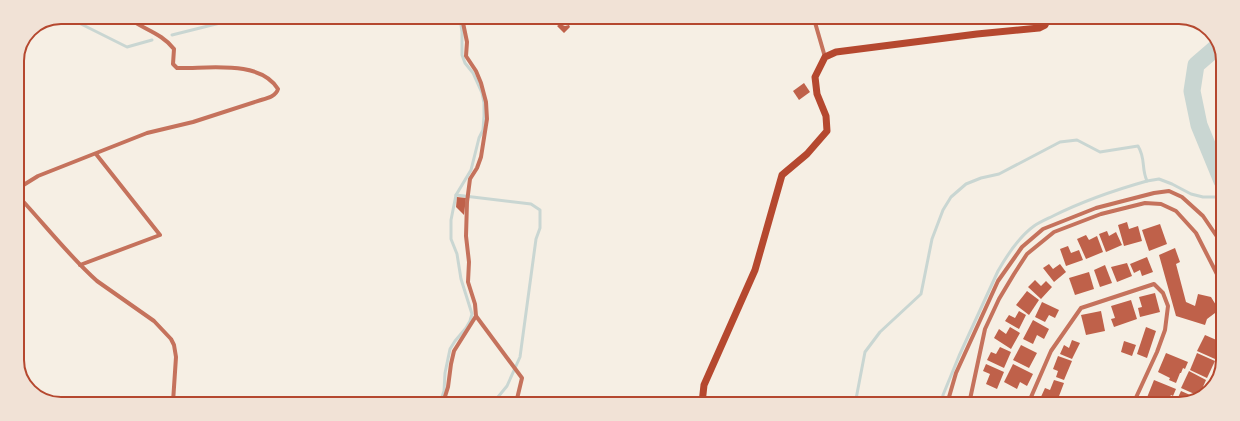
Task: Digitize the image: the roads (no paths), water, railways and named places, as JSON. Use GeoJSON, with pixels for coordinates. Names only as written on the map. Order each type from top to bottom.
{"type":"FeatureCollection","features":[{"type":"Feature","properties":{"kind":"main road"},"geometry":{"type":"LineString","coordinates":[[703,397],[704,385],[755,270],[782,175],[807,154],[827,131],[826,116],[817,94],[815,77],[825,57],[836,52],[977,34],[1039,28],[1046,24]]}},
{"type":"Feature","properties":{"kind":"street"},"geometry":{"type":"LineString","coordinates":[[24,185],[38,176],[147,133],[193,122],[271,97],[277,92],[278,89],[273,82],[266,77],[241,67],[177,68],[173,64],[174,49],[168,42],[138,24]]}},
{"type":"Feature","properties":{"kind":"street"},"geometry":{"type":"LineString","coordinates":[[463,24],[467,42],[466,56],[476,71],[481,83],[486,102],[487,116],[487,128],[481,157],[470,180],[468,196],[466,236],[470,262],[468,282],[475,304],[476,316],[522,378],[517,397]]}},
{"type":"Feature","properties":{"kind":"street"},"geometry":{"type":"LineString","coordinates":[[816,24],[825,57]]}},
{"type":"Feature","properties":{"kind":"street"},"geometry":{"type":"LineString","coordinates":[[80,266],[160,235],[96,154]]}},
{"type":"Feature","properties":{"kind":"street"},"geometry":{"type":"LineString","coordinates":[[949,397],[956,373],[998,281],[1022,247],[1043,228],[1096,208],[1154,193],[1169,191],[1182,197],[1203,216],[1216,235]]}},
{"type":"Feature","properties":{"kind":"street"},"geometry":{"type":"LineString","coordinates":[[24,203],[80,266],[97,281],[156,323],[171,340],[174,345],[176,357],[173,397]]}},
{"type":"Feature","properties":{"kind":"street"},"geometry":{"type":"LineString","coordinates":[[970,397],[985,329],[999,299],[1027,254],[1054,232],[1101,214],[1146,203],[1161,204],[1176,211],[1196,233],[1216,272]]}},
{"type":"Feature","properties":{"kind":"street"},"geometry":{"type":"LineString","coordinates":[[1031,397],[1051,351],[1081,308],[1154,284],[1164,293],[1168,306],[1165,330],[1157,352],[1136,397]]}},
{"type":"Feature","properties":{"kind":"street"},"geometry":{"type":"LineString","coordinates":[[445,397],[448,387],[454,351],[476,316]]}},
{"type":"Feature","properties":{"kind":"waterway"},"geometry":{"type":"LineString","coordinates":[[81,24],[127,47],[152,40]]}},
{"type":"Feature","properties":{"kind":"waterway"},"geometry":{"type":"LineString","coordinates":[[172,35],[216,24]]}},
{"type":"Feature","properties":{"kind":"waterway"},"geometry":{"type":"LineString","coordinates":[[442,397],[450,349],[466,328],[472,314],[461,279],[457,254],[451,239],[451,220],[456,195],[471,170],[479,138],[483,130],[484,116],[482,93],[473,73],[465,63],[462,55],[461,24]]}},
{"type":"Feature","properties":{"kind":"waterway"},"geometry":{"type":"LineString","coordinates":[[1214,49],[1196,65],[1192,91],[1199,125],[1216,166]]}},
{"type":"Feature","properties":{"kind":"waterway"},"geometry":{"type":"LineString","coordinates":[[856,397],[865,352],[880,332],[921,294],[932,239],[943,210],[951,197],[966,184],[981,178],[999,174],[1060,142],[1077,140],[1100,152],[1138,146],[1142,155],[1144,172],[1147,181],[1159,179],[1191,194],[1203,197],[1216,197]]}},
{"type":"Feature","properties":{"kind":"waterway"},"geometry":{"type":"LineString","coordinates":[[943,397],[959,356],[998,271],[1009,253],[1024,235],[1039,223],[1076,205],[1147,181]]}},
{"type":"Feature","properties":{"kind":"waterway"},"geometry":{"type":"LineString","coordinates":[[456,195],[531,204],[540,210],[540,228],[536,239],[520,357],[507,386],[498,397]]}}]}
